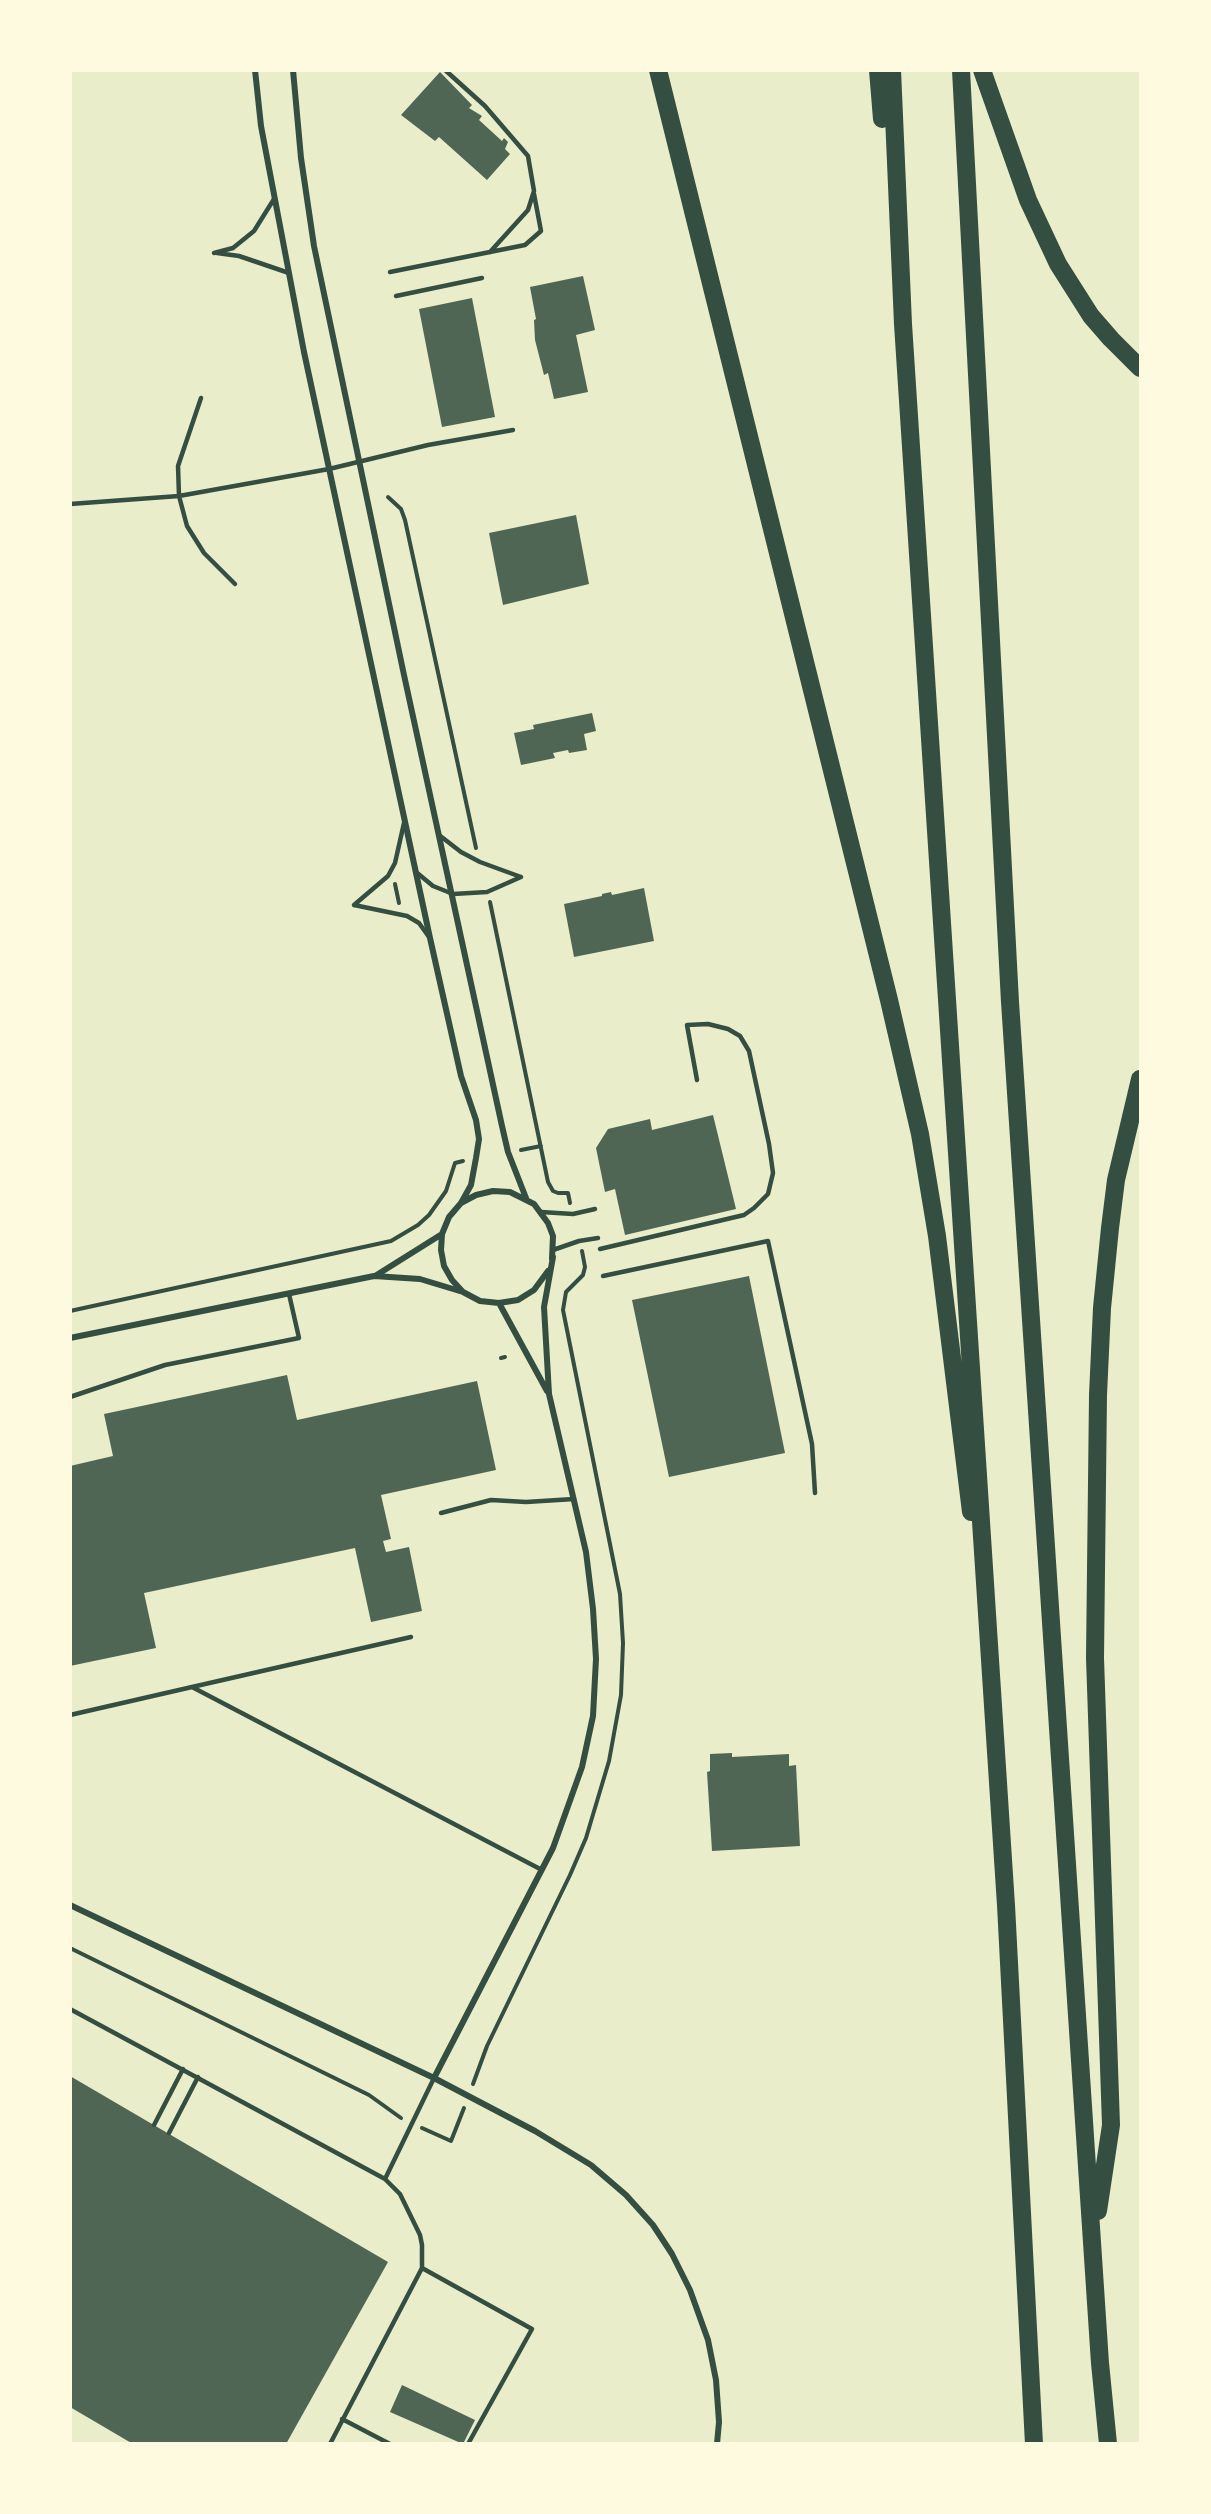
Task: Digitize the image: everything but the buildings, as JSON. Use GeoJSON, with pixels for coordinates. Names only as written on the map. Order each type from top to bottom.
{"type":"FeatureCollection","features":[{"type":"Feature","properties":{"kind":"highway"},"geometry":{"type":"LineString","coordinates":[[658,70],[889,1000],[920,1134],[937,1236],[974,1544],[990,1641]]}},
{"type":"Feature","properties":{"kind":"highway"},"geometry":{"type":"LineString","coordinates":[[878,70],[903,324]]}},
{"type":"Feature","properties":{"kind":"highway"},"geometry":{"type":"LineString","coordinates":[[892,70],[903,324],[1006,1905],[1034,2444]]}},
{"type":"Feature","properties":{"kind":"highway"},"geometry":{"type":"LineString","coordinates":[[961,70],[1009,990],[1100,2363],[1108,2444]]}},
{"type":"Feature","properties":{"kind":"highway"},"geometry":{"type":"LineString","coordinates":[[982,70],[1028,200],[1058,264],[1090,316],[1140,368]]}},
{"type":"Feature","properties":{"kind":"highway"},"geometry":{"type":"LineString","coordinates":[[1092,2245],[1111,2125],[1095,1658],[1098,1395],[1102,1308],[1116,1180],[1140,1079]]}},
{"type":"Feature","properties":{"kind":"street"},"geometry":{"type":"LineString","coordinates":[[255,70],[261,126],[274,199],[329,469],[430,938],[462,1076],[476,1120],[478,1140],[471,1185],[461,1203],[449,1217],[442,1234],[441,1250],[444,1266],[452,1280],[463,1292]]}},
{"type":"Feature","properties":{"kind":"street"},"geometry":{"type":"LineString","coordinates":[[292,70],[301,158],[314,246],[502,1126],[508,1152],[526,1198]]}},
{"type":"Feature","properties":{"kind":"street"},"geometry":{"type":"LineString","coordinates":[[434,2078],[542,1870],[567,1816],[582,1767],[593,1716],[596,1659],[586,1552],[549,1394],[544,1308],[553,1253],[553,1236],[541,1212],[526,1198],[510,1192],[493,1191],[476,1195],[461,1203]]}},
{"type":"Feature","properties":{"kind":"street"},"geometry":{"type":"LineString","coordinates":[[374,1276],[442,1234]]}},
{"type":"Feature","properties":{"kind":"street"},"geometry":{"type":"LineString","coordinates":[[70,1338],[374,1276],[420,1279],[463,1292],[480,1301],[499,1304],[518,1300],[534,1290],[546,1275],[553,1253]]}},
{"type":"Feature","properties":{"kind":"street"},"geometry":{"type":"LineString","coordinates":[[499,1304],[549,1394]]}},
{"type":"Feature","properties":{"kind":"street"},"geometry":{"type":"LineString","coordinates":[[70,1905],[434,2078],[536,2130],[591,2165],[626,2195],[653,2225],[672,2254],[690,2290],[708,2340],[716,2380],[719,2422],[717,2444]]}},
{"type":"Feature","properties":{"kind":"lane"},"geometry":{"type":"LineString","coordinates":[[390,272],[525,245],[541,231],[528,156],[485,106],[445,70]]}},
{"type":"Feature","properties":{"kind":"lane"},"geometry":{"type":"LineString","coordinates":[[490,252],[528,210],[534,191]]}},
{"type":"Feature","properties":{"kind":"lane"},"geometry":{"type":"LineString","coordinates":[[274,199],[254,231],[233,248],[214,253],[239,256],[289,273]]}},
{"type":"Feature","properties":{"kind":"lane"},"geometry":{"type":"LineString","coordinates":[[396,296],[482,278]]}},
{"type":"Feature","properties":{"kind":"lane"},"geometry":{"type":"LineString","coordinates":[[201,398],[178,466],[179,496],[187,526],[204,553],[235,584]]}},
{"type":"Feature","properties":{"kind":"lane"},"geometry":{"type":"LineString","coordinates":[[70,504],[179,496],[329,469],[428,445],[513,430]]}},
{"type":"Feature","properties":{"kind":"lane"},"geometry":{"type":"LineString","coordinates":[[405,823],[395,863],[388,876],[354,905],[407,916],[419,923],[430,938]]}},
{"type":"Feature","properties":{"kind":"lane"},"geometry":{"type":"LineString","coordinates":[[416,872],[433,886],[453,894],[487,892],[521,877],[460,852],[439,835]]}},
{"type":"Feature","properties":{"kind":"lane"},"geometry":{"type":"LineString","coordinates":[[600,1249],[744,1215],[768,1194],[773,1173],[769,1144],[749,1051],[740,1036],[728,1029],[708,1024],[687,1025],[697,1080]]}},
{"type":"Feature","properties":{"kind":"lane"},"geometry":{"type":"LineString","coordinates":[[541,1212],[573,1214],[595,1209]]}},
{"type":"Feature","properties":{"kind":"lane"},"geometry":{"type":"LineString","coordinates":[[553,1253],[579,1241],[598,1238]]}},
{"type":"Feature","properties":{"kind":"lane"},"geometry":{"type":"LineString","coordinates":[[603,1276],[768,1241],[812,1444],[815,1493]]}},
{"type":"Feature","properties":{"kind":"lane"},"geometry":{"type":"LineString","coordinates":[[70,1397],[165,1365],[299,1338],[289,1294]]}},
{"type":"Feature","properties":{"kind":"lane"},"geometry":{"type":"LineString","coordinates":[[441,1513],[491,1500],[526,1502],[574,1499]]}},
{"type":"Feature","properties":{"kind":"lane"},"geometry":{"type":"LineString","coordinates":[[70,1715],[411,1637]]}},
{"type":"Feature","properties":{"kind":"lane"},"geometry":{"type":"LineString","coordinates":[[192,1687],[542,1870]]}},
{"type":"Feature","properties":{"kind":"lane"},"geometry":{"type":"LineString","coordinates":[[70,2009],[385,2179],[400,2194],[420,2235],[422,2268],[330,2444]]}},
{"type":"Feature","properties":{"kind":"lane"},"geometry":{"type":"LineString","coordinates":[[154,2125],[183,2069]]}},
{"type":"Feature","properties":{"kind":"lane"},"geometry":{"type":"LineString","coordinates":[[169,2133],[198,2077]]}},
{"type":"Feature","properties":{"kind":"lane"},"geometry":{"type":"LineString","coordinates":[[385,2179],[434,2078]]}},
{"type":"Feature","properties":{"kind":"lane"},"geometry":{"type":"LineString","coordinates":[[422,2268],[532,2329],[468,2444]]}},
{"type":"Feature","properties":{"kind":"lane"},"geometry":{"type":"LineString","coordinates":[[342,2419],[390,2444]]}},
{"type":"Feature","properties":{"kind":"path"},"geometry":{"type":"LineString","coordinates":[[388,497],[401,509],[405,520],[475,845]]}},
{"type":"Feature","properties":{"kind":"path"},"geometry":{"type":"LineString","coordinates":[[394,881],[400,906]]}},
{"type":"Feature","properties":{"kind":"path"},"geometry":{"type":"LineString","coordinates":[[491,904],[550,1187],[558,1193],[568,1192],[570,1202]]}},
{"type":"Feature","properties":{"kind":"path"},"geometry":{"type":"LineString","coordinates":[[517,1151],[541,1146]]}},
{"type":"Feature","properties":{"kind":"path"},"geometry":{"type":"LineString","coordinates":[[70,1311],[391,1241],[418,1225],[429,1215],[446,1191],[455,1163],[467,1161]]}},
{"type":"Feature","properties":{"kind":"path"},"geometry":{"type":"LineString","coordinates":[[475,2079],[487,2046],[586,1838],[609,1761],[621,1695],[623,1643],[620,1594],[563,1310],[566,1292],[583,1275],[585,1267],[582,1252]]}},
{"type":"Feature","properties":{"kind":"path"},"geometry":{"type":"LineString","coordinates":[[70,1948],[369,2095],[396,2116]]}},
{"type":"Feature","properties":{"kind":"path"},"geometry":{"type":"LineString","coordinates":[[433,2133],[451,2141]]}}]}
